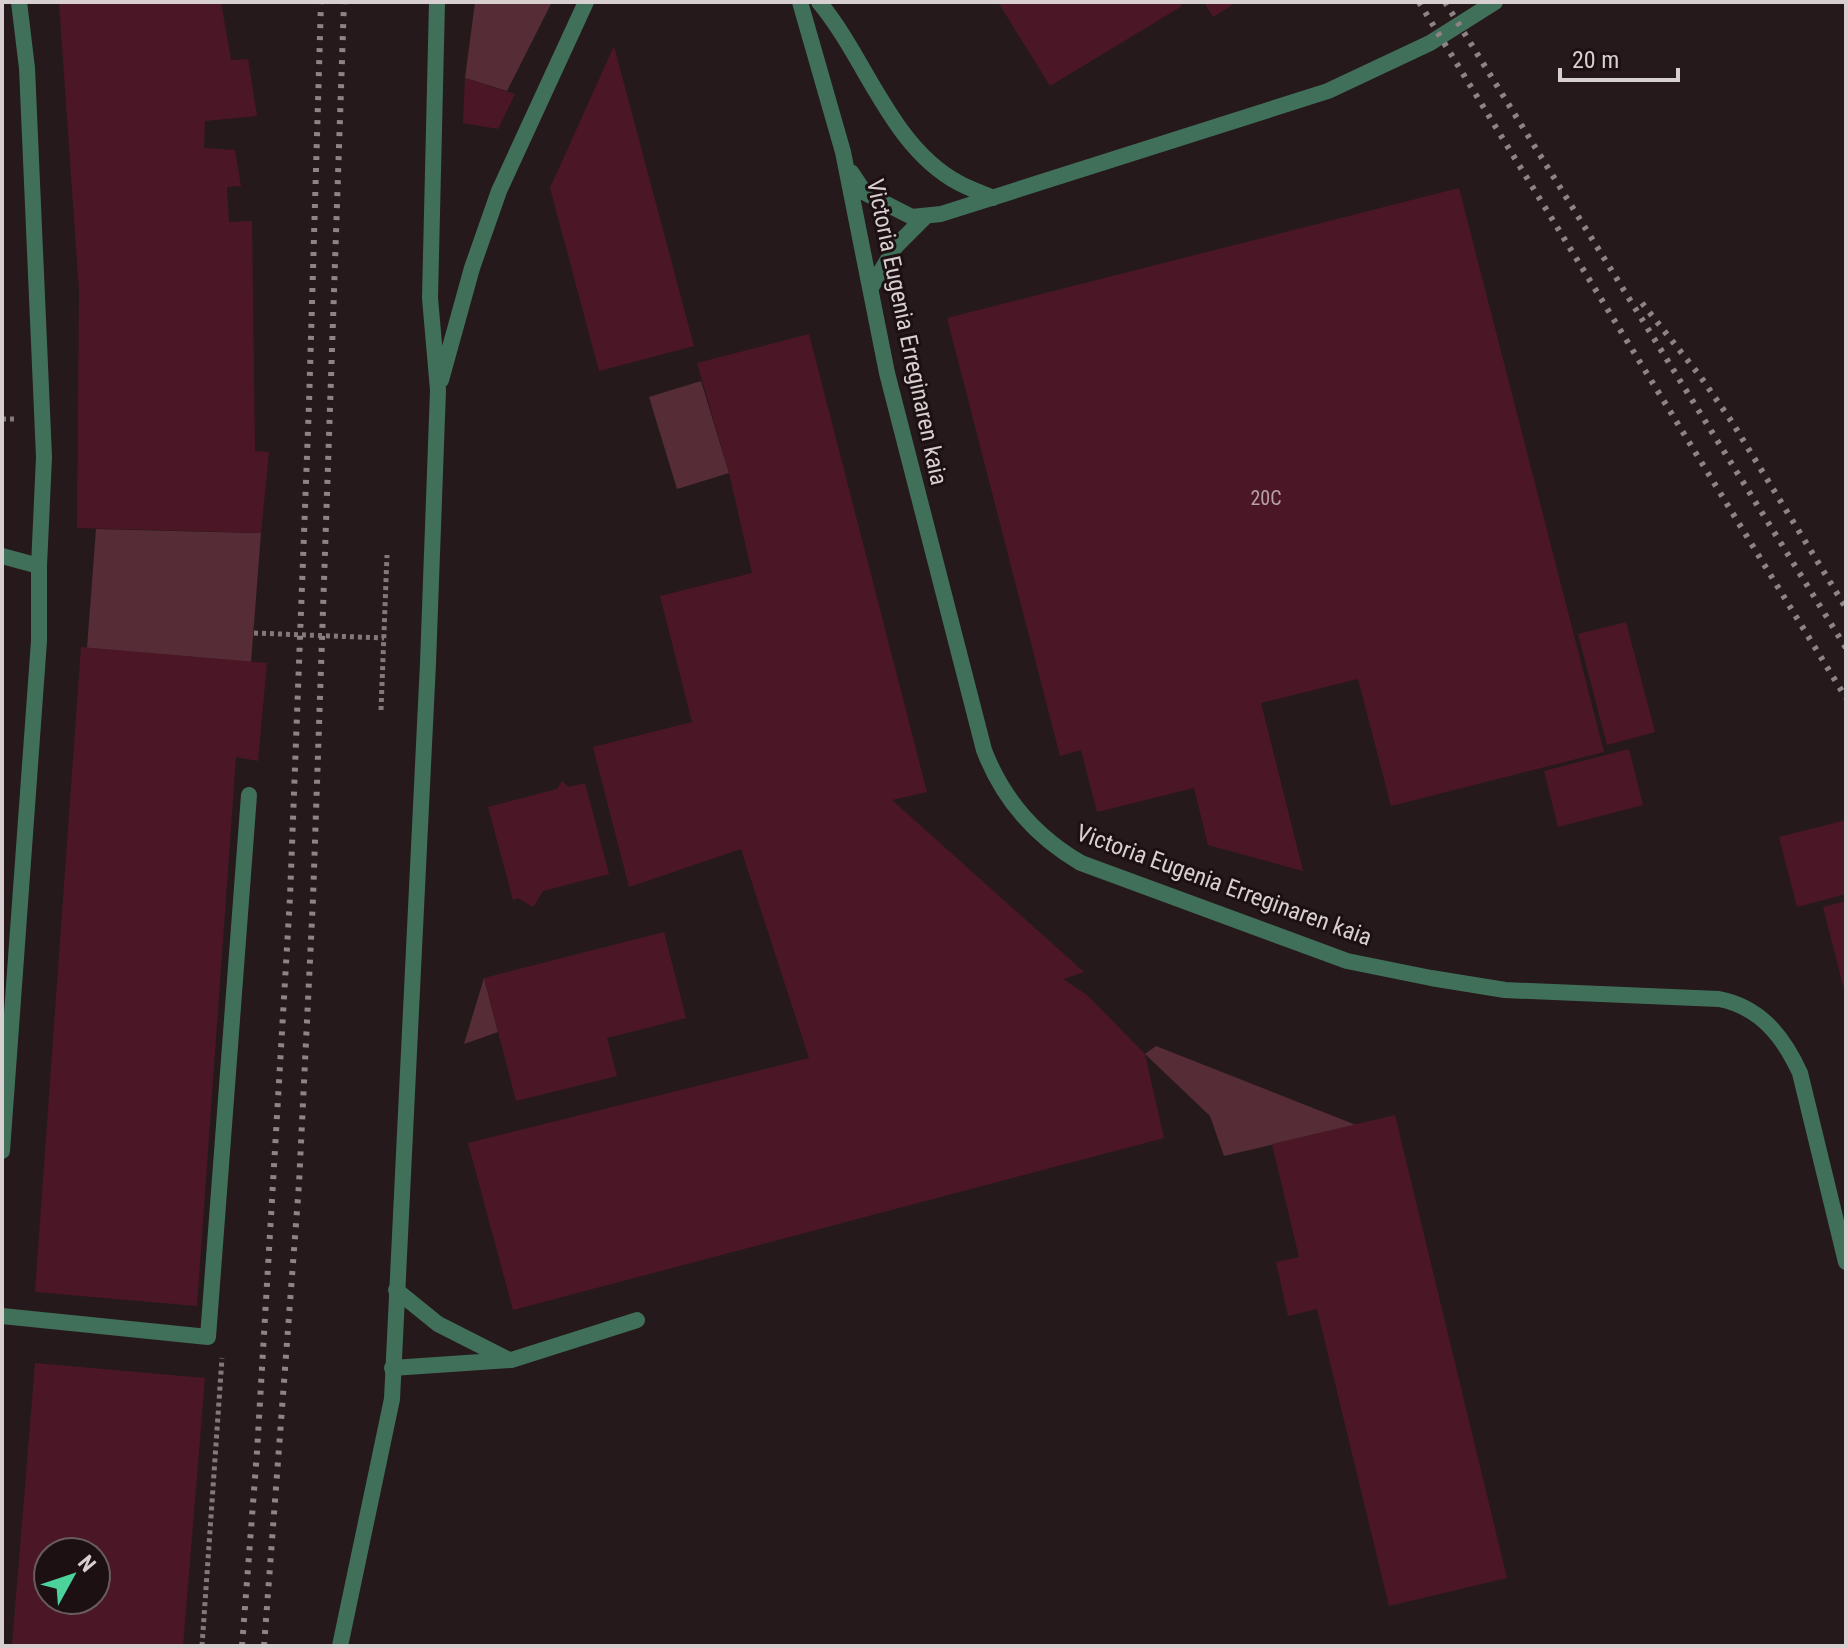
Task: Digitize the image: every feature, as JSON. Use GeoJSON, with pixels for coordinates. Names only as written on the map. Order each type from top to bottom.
{"type":"FeatureCollection","features":[{"type":"Feature","properties":{"kind":"street"},"geometry":{"type":"LineString","coordinates":[[2,1151],[34,728],[43,444],[27,68],[19,2]]}},
{"type":"Feature","properties":{"kind":"street"},"geometry":{"type":"LineString","coordinates":[[340,1646],[392,1399],[428,663],[438,390],[430,298],[437,2]]}},
{"type":"Feature","properties":{"kind":"street"},"geometry":{"type":"LineString","coordinates":[[438,390],[472,268],[499,191],[586,2]]}},
{"type":"Feature","properties":{"kind":"street","name":"Victoria Eugenia Erreginaren kaia"},"geometry":{"type":"LineString","coordinates":[[800,2],[844,161],[872,286],[887,373],[984,750],[1001,787],[1031,826],[1055,848],[1081,863],[1347,961],[1505,990],[1737,1002],[1756,1013],[1776,1031],[1791,1052],[1800,1073],[1846,1262]]}},
{"type":"Feature","properties":{"kind":"street"},"geometry":{"type":"LineString","coordinates":[[819,2],[837,23],[884,105],[917,150],[957,182],[993,198]]}},
{"type":"Feature","properties":{"kind":"street"},"geometry":{"type":"LineString","coordinates":[[844,161],[865,193],[912,217],[925,217],[1328,91],[1430,43],[1495,2]]}},
{"type":"Feature","properties":{"kind":"street"},"geometry":{"type":"LineString","coordinates":[[872,286],[896,246],[925,217]]}},
{"type":"Feature","properties":{"kind":"street"},"geometry":{"type":"LineString","coordinates":[[2,556],[39,566]]}},
{"type":"Feature","properties":{"kind":"street"},"geometry":{"type":"LineString","coordinates":[[2,1316],[208,1337],[249,795]]}},
{"type":"Feature","properties":{"kind":"street"},"geometry":{"type":"LineString","coordinates":[[396,1290],[438,1324],[511,1360]]}},
{"type":"Feature","properties":{"kind":"street"},"geometry":{"type":"LineString","coordinates":[[392,1368],[511,1360],[637,1320]]}},
{"type":"Feature","properties":{"kind":"path"},"geometry":{"type":"LineString","coordinates":[[381,710],[387,555]]}},
{"type":"Feature","properties":{"kind":"path"},"geometry":{"type":"LineString","coordinates":[[254,633],[384,638]]}},
{"type":"Feature","properties":{"kind":"path"},"geometry":{"type":"LineString","coordinates":[[202,1646],[223,1358],[208,1337]]}},
{"type":"Feature","properties":{"kind":"shaded area"},"geometry":{"type":"Polygon","coordinates":[[[475,2],[552,2],[507,91],[465,78],[475,2]]]}},
{"type":"Feature","properties":{"kind":"shaded area"},"geometry":{"type":"Polygon","coordinates":[[[701,381],[729,473],[677,489],[649,397],[701,381]]]}},
{"type":"Feature","properties":{"kind":"shaded area"},"geometry":{"type":"Polygon","coordinates":[[[96,529],[261,533],[251,662],[87,648],[96,529]]]}},
{"type":"Feature","properties":{"kind":"shaded area"},"geometry":{"type":"Polygon","coordinates":[[[484,978],[498,1032],[464,1044],[484,978]]]}},
{"type":"Feature","properties":{"kind":"shaded area"},"geometry":{"type":"Polygon","coordinates":[[[1156,1046],[1356,1125],[1224,1156],[1210,1116],[1145,1054],[1156,1046]]]}},
{"type":"Feature","properties":{"kind":"building"},"geometry":{"type":"Polygon","coordinates":[[[59,2],[221,2],[231,60],[248,59],[257,116],[205,121],[204,148],[235,150],[241,186],[227,187],[229,222],[252,221],[255,451],[269,452],[261,533],[77,528],[79,291],[59,2]]]}},
{"type":"Feature","properties":{"kind":"building"},"geometry":{"type":"Polygon","coordinates":[[[998,2],[1179,2],[1182,6],[1050,86],[998,2]]]}},
{"type":"Feature","properties":{"kind":"building"},"geometry":{"type":"Polygon","coordinates":[[[1204,2],[1237,2],[1213,17],[1204,2]]]}},
{"type":"Feature","properties":{"kind":"building"},"geometry":{"type":"Polygon","coordinates":[[[614,46],[694,346],[599,371],[550,188],[614,46]]]}},
{"type":"Feature","properties":{"kind":"building"},"geometry":{"type":"Polygon","coordinates":[[[465,78],[515,94],[498,129],[463,123],[465,78]]]}},
{"type":"Feature","properties":{"kind":"building"},"geometry":{"type":"Polygon","coordinates":[[[1459,188],[1604,752],[1391,806],[1358,679],[1261,703],[1303,871],[1208,845],[1194,788],[1097,812],[1081,750],[1060,756],[947,318],[1459,188]]]}},
{"type":"Feature","properties":{"kind":"building"},"geometry":{"type":"Polygon","coordinates":[[[809,334],[927,792],[892,800],[1084,972],[1063,979],[1087,995],[1145,1054],[1164,1138],[513,1310],[468,1143],[809,1058],[741,849],[629,887],[593,747],[692,722],[660,596],[752,573],[729,473],[697,363],[809,334]]]}},
{"type":"Feature","properties":{"kind":"building"},"geometry":{"type":"Polygon","coordinates":[[[1626,622],[1655,732],[1607,745],[1578,634],[1626,622]]]}},
{"type":"Feature","properties":{"kind":"building"},"geometry":{"type":"Polygon","coordinates":[[[81,647],[267,663],[258,761],[236,757],[197,1306],[35,1292],[81,647]]]}},
{"type":"Feature","properties":{"kind":"building"},"geometry":{"type":"Polygon","coordinates":[[[1629,749],[1643,805],[1558,827],[1544,771],[1629,749]]]}},
{"type":"Feature","properties":{"kind":"building"},"geometry":{"type":"Polygon","coordinates":[[[562,781],[569,787],[585,783],[609,874],[543,891],[533,907],[518,898],[513,900],[488,807],[557,789],[562,781]]]}},
{"type":"Feature","properties":{"kind":"building"},"geometry":{"type":"Polygon","coordinates":[[[1846,820],[1846,894],[1797,907],[1779,837],[1846,820]]]}},
{"type":"Feature","properties":{"kind":"building"},"geometry":{"type":"Polygon","coordinates":[[[1846,901],[1846,993],[1845,993],[1823,907],[1846,901]]]}},
{"type":"Feature","properties":{"kind":"building"},"geometry":{"type":"Polygon","coordinates":[[[664,932],[686,1018],[607,1038],[617,1076],[516,1101],[484,978],[664,932]]]}},
{"type":"Feature","properties":{"kind":"building"},"geometry":{"type":"Polygon","coordinates":[[[1395,1115],[1507,1578],[1389,1606],[1317,1309],[1288,1316],[1276,1262],[1299,1257],[1272,1144],[1395,1115]]]}},
{"type":"Feature","properties":{"kind":"building"},"geometry":{"type":"Polygon","coordinates":[[[35,1363],[205,1378],[183,1646],[12,1646],[35,1363]]]}},
{"type":"Feature","properties":{"kind":"railway"},"geometry":{"type":"LineString","coordinates":[[242,1646],[257,1452],[290,897],[321,2]]}},
{"type":"Feature","properties":{"kind":"railway"},"geometry":{"type":"LineString","coordinates":[[264,1646],[299,1184],[313,899],[344,2]]}},
{"type":"Feature","properties":{"kind":"railway"},"geometry":{"type":"LineString","coordinates":[[1419,2],[1846,698]]}},
{"type":"Feature","properties":{"kind":"railway"},"geometry":{"type":"LineString","coordinates":[[1445,2],[1846,648]]}},
{"type":"Feature","properties":{"kind":"railway"},"geometry":{"type":"LineString","coordinates":[[1642,303],[1732,422],[1846,608]]}}]}
